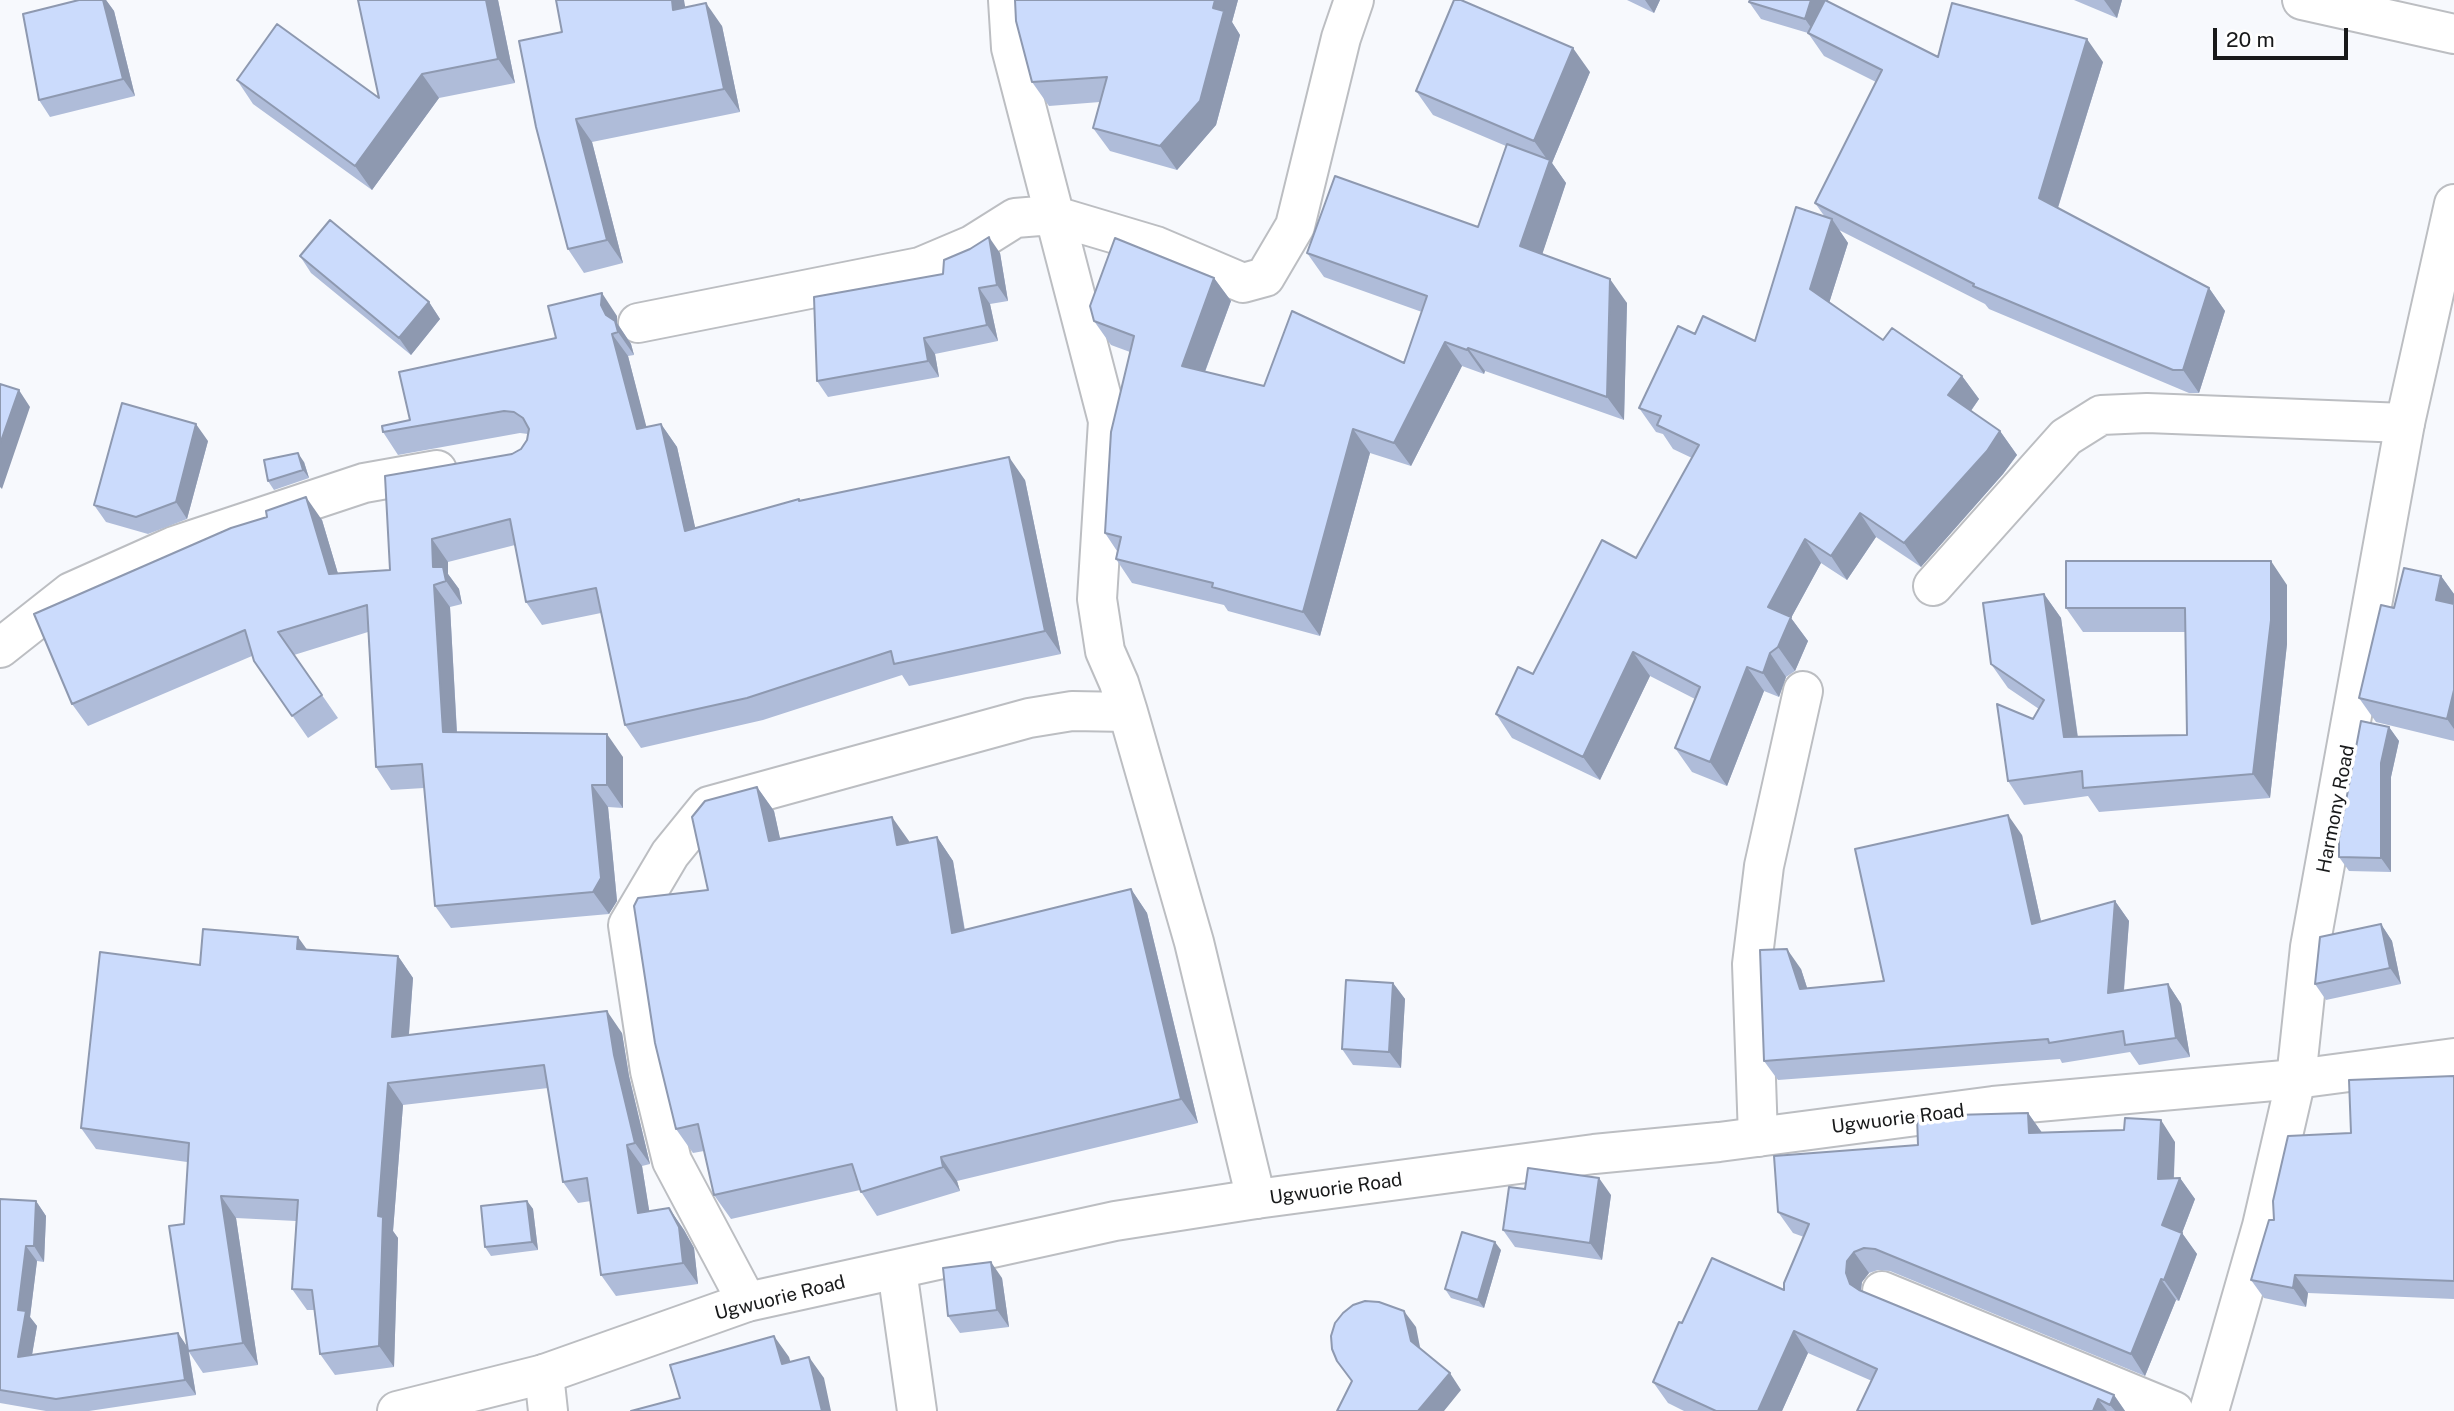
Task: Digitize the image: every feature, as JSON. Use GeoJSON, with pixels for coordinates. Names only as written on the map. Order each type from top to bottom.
{"type":"FeatureCollection","features":[{"type":"Feature","properties":{"kind":"street"},"geometry":{"type":"LineString","coordinates":[[1007,0],[1011,48],[1052,215],[1108,421],[1097,599],[1105,651],[1128,712],[1194,942],[1256,1199]]}},
{"type":"Feature","properties":{"kind":"street"},"geometry":{"type":"LineString","coordinates":[[638,323],[920,267],[972,245],[1015,218],[1052,215],[1156,246],[1243,284],[1265,277],[1295,226],[1341,38],[1354,0]]}},
{"type":"Feature","properties":{"kind":"street"},"geometry":{"type":"LineString","coordinates":[[2302,0],[2454,34]]}},
{"type":"Feature","properties":{"kind":"street","name":"Harmony Road"},"geometry":{"type":"LineString","coordinates":[[2208,1411],[2262,1227],[2296,1079],[2310,947],[2405,423],[2454,204]]}},
{"type":"Feature","properties":{"kind":"street"},"geometry":{"type":"LineString","coordinates":[[1933,586],[2066,437],[2101,415],[2147,413],[2405,423]]}},
{"type":"Feature","properties":{"kind":"street"},"geometry":{"type":"LineString","coordinates":[[0,648],[71,592],[174,546],[364,483],[470,464]]}},
{"type":"Feature","properties":{"kind":"street"},"geometry":{"type":"LineString","coordinates":[[1758,1137],[1752,964],[1764,866],[1803,691]]}},
{"type":"Feature","properties":{"kind":"street"},"geometry":{"type":"LineString","coordinates":[[747,1302],[672,1161],[650,1071],[628,925],[670,853],[709,806],[1029,718],[1072,711],[1128,712]]}},
{"type":"Feature","properties":{"kind":"street","name":"Ugwuorie Road"},"geometry":{"type":"LineString","coordinates":[[397,1411],[544,1374],[747,1302],[1115,1221],[1256,1199],[1594,1154],[1758,1137],[1993,1106],[2296,1079],[2454,1058]]}},
{"type":"Feature","properties":{"kind":"street"},"geometry":{"type":"LineString","coordinates":[[897,1270],[917,1411]]}},
{"type":"Feature","properties":{"kind":"street"},"geometry":{"type":"LineString","coordinates":[[1882,1291],[2174,1411]]}},
{"type":"Feature","properties":{"kind":"street"},"geometry":{"type":"LineString","coordinates":[[544,1374],[548,1411]]}},
{"type":"Feature","properties":{"kind":"building"},"geometry":{"type":"Polygon","coordinates":[[[79,0],[103,0],[123,79],[39,100],[23,14],[79,0]]]}},
{"type":"Feature","properties":{"kind":"building"},"geometry":{"type":"Polygon","coordinates":[[[358,0],[486,0],[498,59],[422,74],[355,166],[237,80],[277,24],[379,98],[358,0]]]}},
{"type":"Feature","properties":{"kind":"building"},"geometry":{"type":"Polygon","coordinates":[[[556,0],[672,0],[673,10],[706,3],[724,89],[576,119],[607,240],[568,249],[536,127],[519,41],[562,32],[556,0]]]}},
{"type":"Feature","properties":{"kind":"building"},"geometry":{"type":"Polygon","coordinates":[[[1015,0],[1215,0],[1213,8],[1224,11],[1200,101],[1160,146],[1093,128],[1107,77],[1032,82],[1016,21],[1015,0]]]}},
{"type":"Feature","properties":{"kind":"building"},"geometry":{"type":"Polygon","coordinates":[[[1454,0],[1461,0],[1573,48],[1534,141],[1416,91],[1454,0]]]}},
{"type":"Feature","properties":{"kind":"building"},"geometry":{"type":"Polygon","coordinates":[[[1811,0],[1805,19],[1749,2],[1811,0]]]}},
{"type":"Feature","properties":{"kind":"building"},"geometry":{"type":"Polygon","coordinates":[[[1825,0],[1938,57],[1952,3],[2087,39],[2039,198],[2209,288],[2183,370],[2173,370],[1973,286],[1974,284],[1815,203],[1882,70],[1808,33],[1825,0]]]}},
{"type":"Feature","properties":{"kind":"building"},"geometry":{"type":"Polygon","coordinates":[[[1507,144],[1550,160],[1520,246],[1610,279],[1607,397],[1445,342],[1394,443],[1353,429],[1303,612],[1212,587],[1213,583],[1116,559],[1121,537],[1105,533],[1111,432],[1134,336],[1094,321],[1090,306],[1115,238],[1214,278],[1182,366],[1264,386],[1292,311],[1404,363],[1427,296],[1307,253],[1335,176],[1478,227],[1507,144]]]}},
{"type":"Feature","properties":{"kind":"building"},"geometry":{"type":"Polygon","coordinates":[[[1796,207],[1832,219],[1810,289],[1883,340],[1892,328],[1962,376],[1948,395],[2000,431],[1987,451],[1904,543],[1860,513],[1831,556],[1805,539],[1768,607],[1791,617],[1778,647],[1770,653],[1763,673],[1747,667],[1710,762],[1675,748],[1700,687],[1633,652],[1583,757],[1496,714],[1518,667],[1533,674],[1602,540],[1636,558],[1699,445],[1657,425],[1661,416],[1639,408],[1678,326],[1695,334],[1703,316],[1755,341],[1796,207]]]}},
{"type":"Feature","properties":{"kind":"building"},"geometry":{"type":"Polygon","coordinates":[[[330,220],[429,302],[399,338],[300,256],[330,220]]]}},
{"type":"Feature","properties":{"kind":"building"},"geometry":{"type":"Polygon","coordinates":[[[989,237],[997,285],[979,288],[987,325],[924,338],[928,361],[817,381],[814,297],[943,274],[944,260],[989,237]]]}},
{"type":"Feature","properties":{"kind":"building"},"geometry":{"type":"Polygon","coordinates":[[[602,293],[601,305],[606,315],[615,321],[618,332],[612,334],[637,429],[661,424],[685,531],[799,499],[1009,457],[1045,631],[894,664],[891,651],[747,698],[625,725],[596,588],[526,602],[510,519],[432,539],[433,567],[443,567],[446,581],[434,585],[443,732],[607,734],[607,785],[592,785],[601,878],[593,892],[435,906],[422,764],[376,767],[367,605],[278,632],[322,695],[292,716],[254,661],[245,630],[72,704],[34,614],[231,528],[267,517],[266,511],[306,497],[329,574],[390,570],[385,476],[512,454],[521,449],[527,440],[529,429],[523,418],[514,412],[504,411],[383,432],[382,426],[410,420],[399,372],[556,338],[548,306],[602,293]]]}},
{"type":"Feature","properties":{"kind":"building"},"geometry":{"type":"Polygon","coordinates":[[[0,384],[19,390],[0,444],[0,384]]]}},
{"type":"Feature","properties":{"kind":"building"},"geometry":{"type":"Polygon","coordinates":[[[122,403],[196,424],[176,502],[136,517],[94,505],[122,403]]]}},
{"type":"Feature","properties":{"kind":"building"},"geometry":{"type":"Polygon","coordinates":[[[298,453],[303,470],[268,481],[264,460],[298,453]]]}},
{"type":"Feature","properties":{"kind":"building"},"geometry":{"type":"Polygon","coordinates":[[[2066,561],[2271,561],[2271,620],[2253,774],[2083,788],[2082,771],[2008,781],[1997,704],[2033,719],[2044,700],[1991,664],[1983,603],[2044,594],[2064,737],[2187,735],[2185,608],[2066,608],[2066,561]]]}},
{"type":"Feature","properties":{"kind":"building"},"geometry":{"type":"Polygon","coordinates":[[[2404,568],[2441,576],[2436,600],[2454,604],[2454,690],[2447,719],[2359,698],[2381,605],[2394,608],[2404,568]]]}},
{"type":"Feature","properties":{"kind":"building"},"geometry":{"type":"Polygon","coordinates":[[[2361,721],[2389,727],[2381,763],[2381,858],[2339,857],[2339,838],[2361,721]]]}},
{"type":"Feature","properties":{"kind":"building"},"geometry":{"type":"Polygon","coordinates":[[[757,787],[769,841],[892,817],[897,845],[937,837],[952,933],[1131,889],[1181,1099],[941,1157],[943,1167],[861,1192],[852,1164],[714,1195],[698,1124],[676,1129],[655,1043],[634,906],[638,898],[708,890],[692,817],[705,801],[757,787]]]}},
{"type":"Feature","properties":{"kind":"building"},"geometry":{"type":"Polygon","coordinates":[[[2008,815],[2032,924],[2115,901],[2108,993],[2168,984],[2176,1038],[2125,1045],[2123,1031],[2049,1043],[2048,1039],[1764,1061],[1760,950],[1787,949],[1800,989],[1884,981],[1855,849],[2008,815]]]}},
{"type":"Feature","properties":{"kind":"building"},"geometry":{"type":"Polygon","coordinates":[[[2381,924],[2390,968],[2315,984],[2320,937],[2381,924]]]}},
{"type":"Feature","properties":{"kind":"building"},"geometry":{"type":"Polygon","coordinates":[[[203,929],[298,937],[297,949],[398,956],[392,1037],[607,1011],[614,1055],[635,1143],[627,1145],[638,1213],[669,1208],[679,1227],[683,1263],[601,1275],[587,1178],[563,1182],[544,1065],[388,1083],[378,1216],[383,1217],[379,1346],[320,1354],[312,1290],[292,1289],[298,1200],[221,1196],[243,1343],[188,1351],[169,1226],[184,1224],[189,1143],[81,1128],[100,952],[200,965],[203,929]]]}},
{"type":"Feature","properties":{"kind":"building"},"geometry":{"type":"Polygon","coordinates":[[[1346,980],[1393,983],[1389,1052],[1342,1049],[1346,980]]]}},
{"type":"Feature","properties":{"kind":"building"},"geometry":{"type":"Polygon","coordinates":[[[2454,1076],[2454,1281],[2295,1275],[2293,1288],[2251,1280],[2269,1220],[2274,1220],[2273,1201],[2288,1136],[2351,1133],[2349,1080],[2454,1076]]]}},
{"type":"Feature","properties":{"kind":"building"},"geometry":{"type":"Polygon","coordinates":[[[2028,1113],[2029,1133],[2124,1130],[2125,1118],[2161,1120],[2158,1179],[2180,1178],[2162,1225],[2182,1233],[2131,1354],[1875,1249],[1864,1248],[1854,1252],[1847,1261],[1846,1273],[1850,1284],[1859,1290],[2114,1395],[2110,1405],[2098,1399],[2093,1411],[1857,1411],[1877,1369],[1794,1331],[1758,1411],[1716,1411],[1653,1382],[1679,1322],[1682,1323],[1712,1258],[1784,1290],[1784,1283],[1809,1224],[1778,1212],[1774,1156],[1918,1145],[1917,1116],[2028,1113]]]}},
{"type":"Feature","properties":{"kind":"building"},"geometry":{"type":"Polygon","coordinates":[[[1528,1168],[1599,1178],[1590,1243],[1503,1230],[1509,1187],[1525,1189],[1528,1168]]]}},
{"type":"Feature","properties":{"kind":"building"},"geometry":{"type":"Polygon","coordinates":[[[0,1199],[36,1201],[34,1246],[26,1246],[18,1310],[26,1311],[18,1357],[178,1333],[185,1380],[56,1399],[0,1390],[0,1199]]]}},
{"type":"Feature","properties":{"kind":"building"},"geometry":{"type":"Polygon","coordinates":[[[527,1201],[532,1242],[485,1247],[481,1206],[527,1201]]]}},
{"type":"Feature","properties":{"kind":"building"},"geometry":{"type":"Polygon","coordinates":[[[1462,1232],[1495,1242],[1478,1300],[1445,1289],[1462,1232]]]}},
{"type":"Feature","properties":{"kind":"building"},"geometry":{"type":"Polygon","coordinates":[[[991,1262],[997,1310],[948,1316],[943,1268],[991,1262]]]}},
{"type":"Feature","properties":{"kind":"building"},"geometry":{"type":"Polygon","coordinates":[[[1365,1301],[1379,1302],[1404,1311],[1411,1341],[1450,1373],[1418,1411],[1337,1411],[1352,1381],[1337,1361],[1331,1336],[1335,1323],[1343,1313],[1353,1305],[1365,1301]]]}},
{"type":"Feature","properties":{"kind":"building"},"geometry":{"type":"Polygon","coordinates":[[[774,1336],[782,1364],[809,1357],[822,1411],[631,1411],[680,1398],[670,1365],[774,1336]]]}}]}
